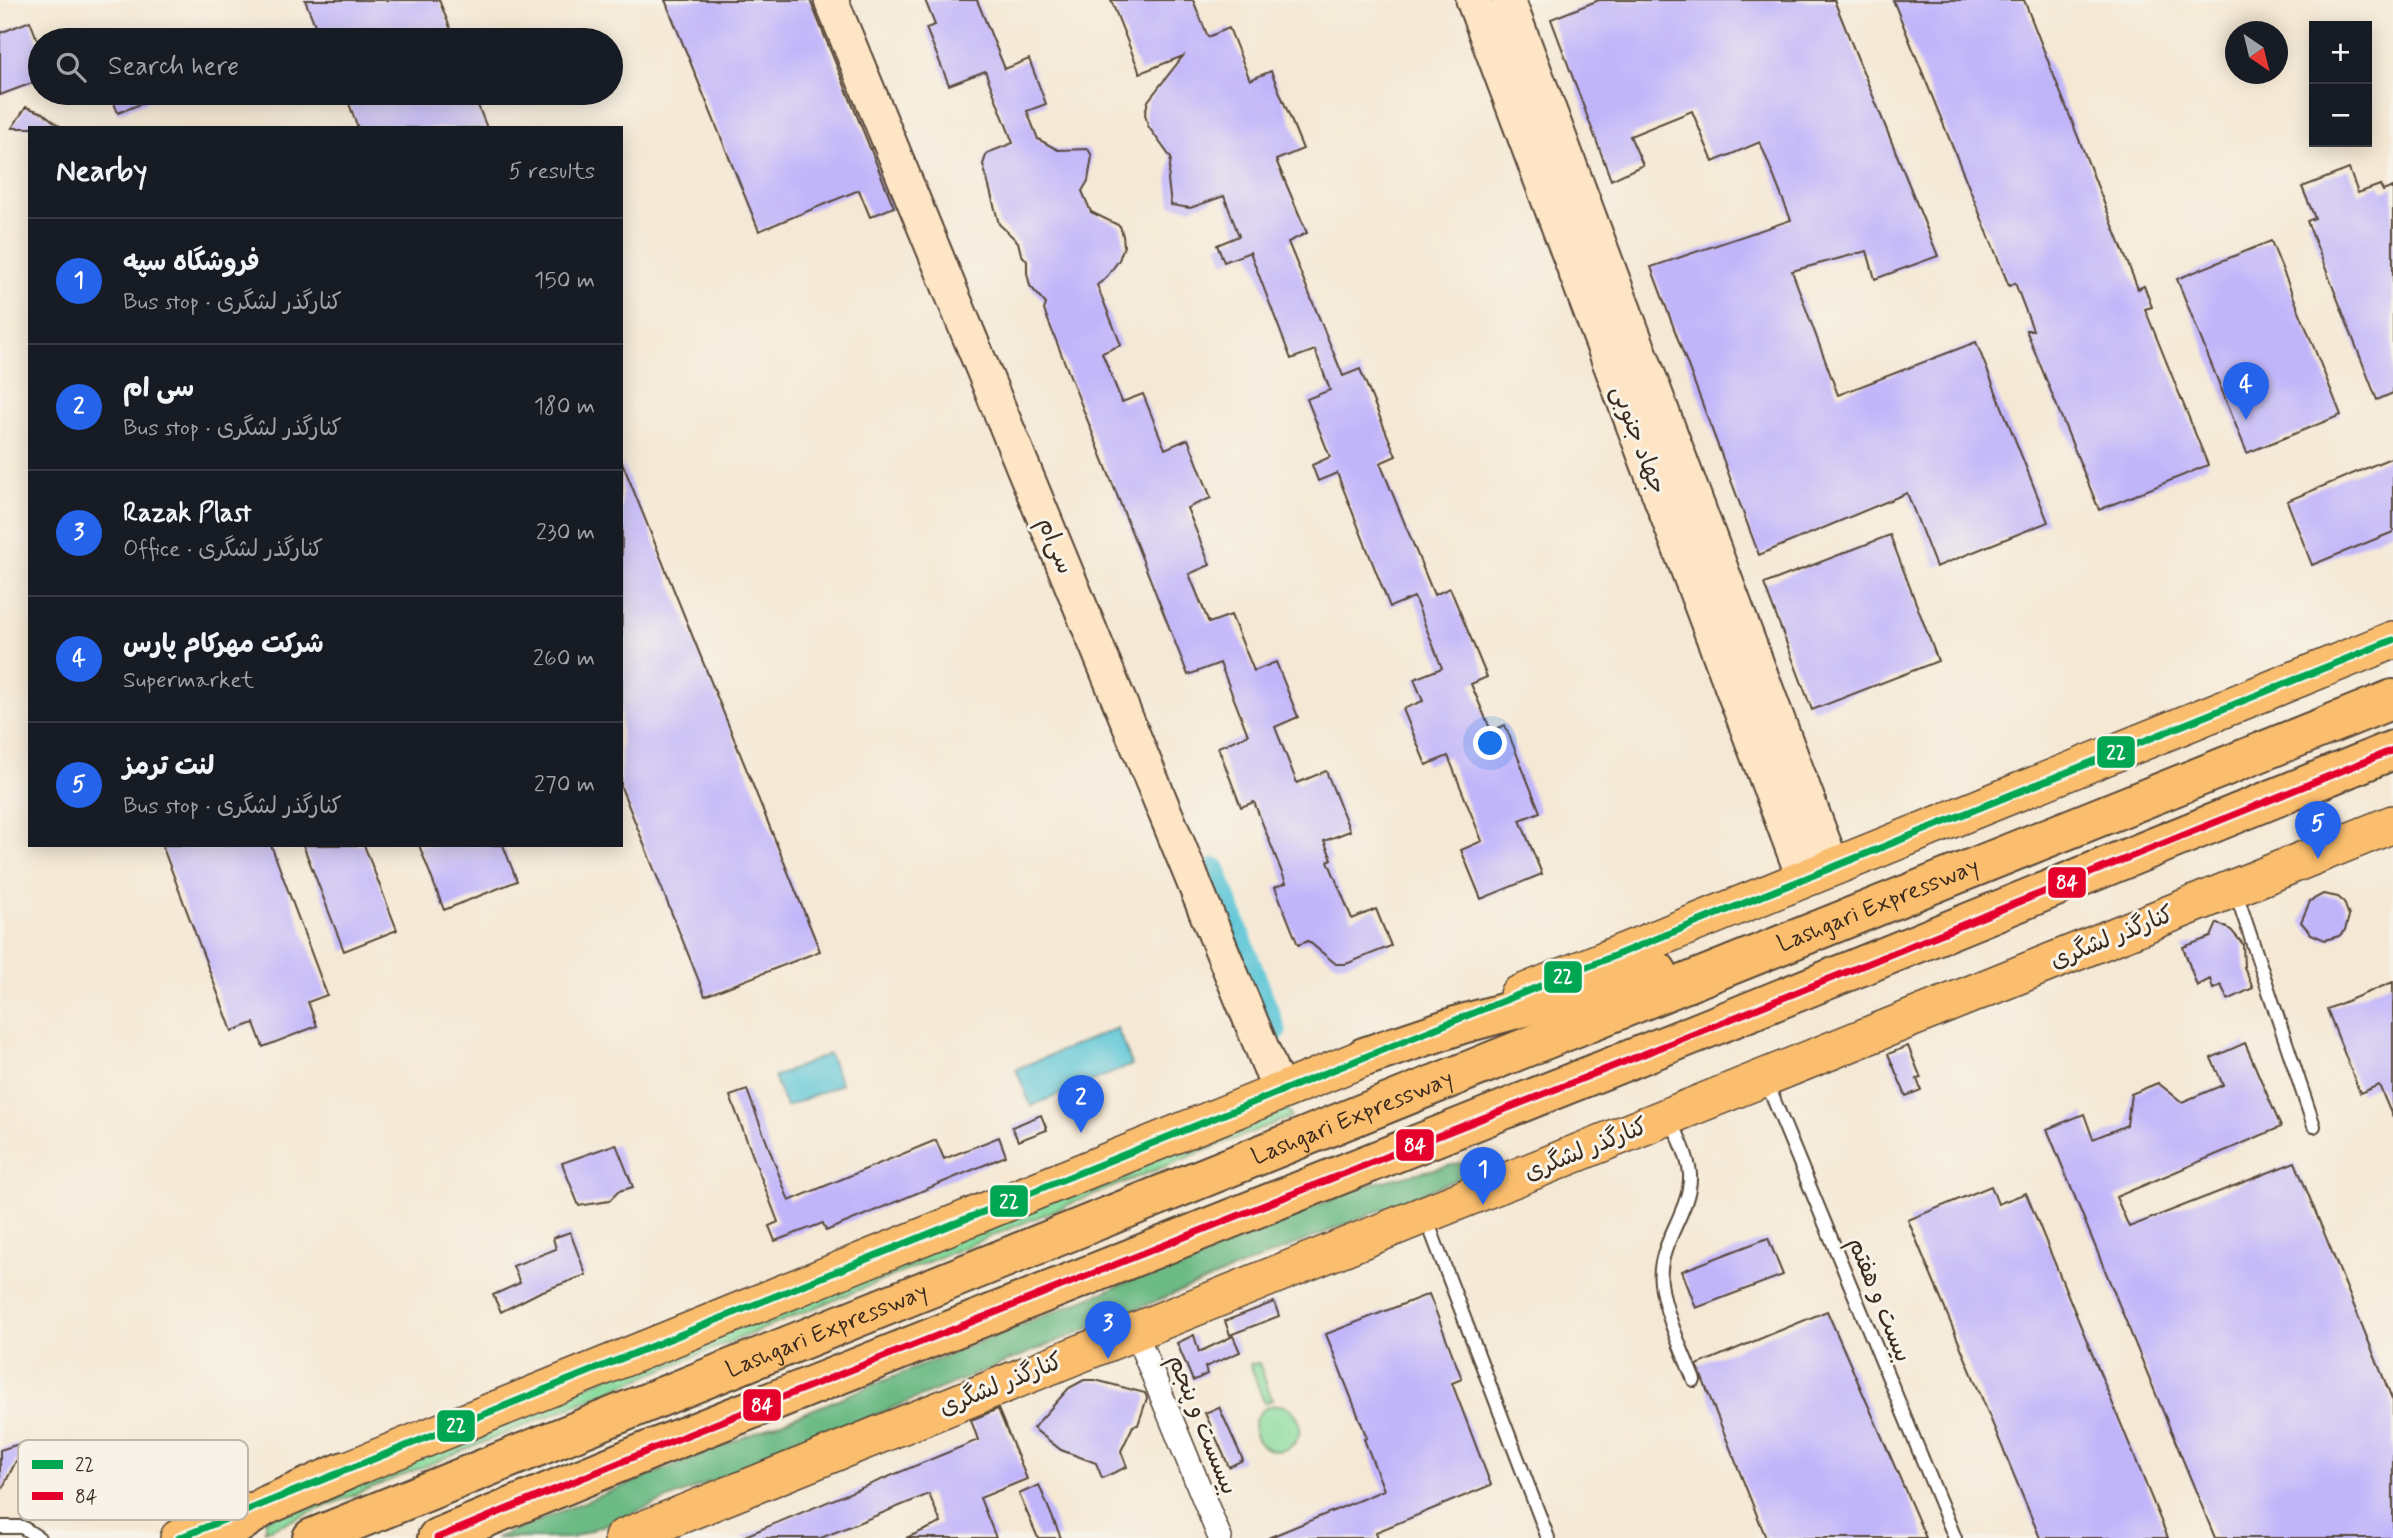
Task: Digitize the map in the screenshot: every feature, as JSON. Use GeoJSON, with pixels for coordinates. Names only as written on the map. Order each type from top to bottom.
{"type":"FeatureCollection","features":[{"type":"Feature","properties":{"kind":"highway","name":"Lashgari Expressway"},"geometry":{"type":"LineString","coordinates":[[312,1538],[903,1301],[1824,925],[2393,699]]}},
{"type":"Feature","properties":{"kind":"highway","name":"Lashgari Expressway"},"geometry":{"type":"LineString","coordinates":[[437,1538],[654,1448],[1699,1032],[2393,750]]}},
{"type":"Feature","properties":{"kind":"highway"},"geometry":{"type":"LineString","coordinates":[[1364,1057],[1462,1024],[1824,925]]}},
{"type":"Feature","properties":{"kind":"highway"},"geometry":{"type":"LineString","coordinates":[[248,1517],[265,1506],[345,1471]]}},
{"type":"Feature","properties":{"kind":"highway"},"geometry":{"type":"LineString","coordinates":[[217,1538],[244,1520]]}},
{"type":"Feature","properties":{"kind":"main road"},"geometry":{"type":"LineString","coordinates":[[248,1510],[2393,640]]}},
{"type":"Feature","properties":{"kind":"main road","name":"کنارگذر لشگری"},"geometry":{"type":"LineString","coordinates":[[623,1538],[2393,824]]}},
{"type":"Feature","properties":{"kind":"main road"},"geometry":{"type":"LineString","coordinates":[[179,1538],[224,1520]]}},
{"type":"Feature","properties":{"kind":"street","name":"سی‌ام"},"geometry":{"type":"LineString","coordinates":[[831,0],[1280,1092]]}},
{"type":"Feature","properties":{"kind":"street","name":"جهاد جنوبی"},"geometry":{"type":"LineString","coordinates":[[1473,0],[1818,873]]}},
{"type":"Feature","properties":{"kind":"street","name":"جهاد جنوبی"},"geometry":{"type":"LineString","coordinates":[[1508,0],[1818,873]]}},
{"type":"Feature","properties":{"kind":"street","name":"بیسست و پنجم"},"geometry":{"type":"LineString","coordinates":[[1135,1331],[1220,1538]]}},
{"type":"Feature","properties":{"kind":"lane"},"geometry":{"type":"LineString","coordinates":[[2234,888],[2314,1125]]}},
{"type":"Feature","properties":{"kind":"lane","name":"بیست و هفتم"},"geometry":{"type":"LineString","coordinates":[[1765,1077],[1955,1538]]}},
{"type":"Feature","properties":{"kind":"lane"},"geometry":{"type":"LineString","coordinates":[[1669,1116],[1683,1148],[1690,1175],[1683,1207],[1665,1247],[1660,1282],[1675,1333],[1694,1380]]}},
{"type":"Feature","properties":{"kind":"lane"},"geometry":{"type":"LineString","coordinates":[[1424,1215],[1548,1538]]}},
{"type":"Feature","properties":{"kind":"lane"},"geometry":{"type":"LineString","coordinates":[[0,1527],[22,1527],[39,1538]]}},
{"type":"Feature","properties":{"kind":"green space"},"geometry":{"type":"Polygon","coordinates":[[[1283,1097],[1291,1117],[265,1531],[265,1519],[1283,1097]]]}},
{"type":"Feature","properties":{"kind":"green space"},"geometry":{"type":"Polygon","coordinates":[[[1460,1163],[1489,1166],[572,1538],[495,1538],[1370,1184],[1460,1163]]]}},
{"type":"Feature","properties":{"kind":"green space"},"geometry":{"type":"Polygon","coordinates":[[[1259,1363],[1272,1400],[1264,1403],[1250,1364],[1259,1363]]]}},
{"type":"Feature","properties":{"kind":"green space"},"geometry":{"type":"Polygon","coordinates":[[[1277,1405],[1293,1412],[1300,1428],[1293,1444],[1277,1451],[1261,1444],[1254,1428],[1261,1412],[1277,1405]]]}},
{"type":"Feature","properties":{"kind":"water"},"geometry":{"type":"Polygon","coordinates":[[[1117,1028],[1132,1065],[1031,1106],[1016,1069],[1117,1028]]]}},
{"type":"Feature","properties":{"kind":"water"},"geometry":{"type":"Polygon","coordinates":[[[829,1054],[841,1084],[786,1107],[774,1077],[829,1054]]]}},
{"type":"Feature","properties":{"kind":"building"},"geometry":{"type":"Polygon","coordinates":[[[305,0],[439,0],[450,28],[316,28],[305,0]]]}},
{"type":"Feature","properties":{"kind":"building"},"geometry":{"type":"Polygon","coordinates":[[[665,0],[810,0],[894,207],[870,217],[859,190],[759,231],[665,0]]]}},
{"type":"Feature","properties":{"kind":"building"},"geometry":{"type":"Polygon","coordinates":[[[925,0],[977,0],[1005,69],[1029,59],[1046,104],[1027,111],[1038,139],[1058,150],[1088,149],[1092,156],[1088,181],[1082,191],[1091,212],[1120,226],[1124,246],[1119,260],[1097,285],[1121,345],[1102,353],[1122,402],[1143,394],[1165,449],[1188,439],[1211,498],[1187,508],[1210,565],[1189,574],[1209,623],[1231,615],[1254,671],[1276,662],[1298,717],[1275,727],[1297,783],[1326,771],[1350,831],[1324,841],[1332,859],[1328,861],[1352,919],[1376,909],[1391,946],[1346,964],[1336,964],[1308,941],[1298,945],[1275,887],[1286,883],[1254,802],[1241,807],[1218,747],[1248,735],[1220,663],[1188,675],[1044,310],[1046,304],[1030,286],[1027,261],[1021,254],[1018,242],[999,224],[983,164],[987,153],[1013,143],[985,71],[949,85],[926,28],[935,25],[925,0]]]}},
{"type":"Feature","properties":{"kind":"building"},"geometry":{"type":"Polygon","coordinates":[[[1111,0],[1193,0],[1208,37],[1229,28],[1250,80],[1271,71],[1303,149],[1276,160],[1307,233],[1288,242],[1343,376],[1360,369],[1396,456],[1380,463],[1434,595],[1450,588],[1487,677],[1471,684],[1491,731],[1505,725],[1540,812],[1520,820],[1542,874],[1481,899],[1461,850],[1482,841],[1448,756],[1426,765],[1403,709],[1423,701],[1414,679],[1442,668],[1414,597],[1390,607],[1337,473],[1318,481],[1312,465],[1330,457],[1307,399],[1330,390],[1315,350],[1291,359],[1250,252],[1224,262],[1217,245],[1239,236],[1224,196],[1190,208],[1171,205],[1168,180],[1171,158],[1148,126],[1145,114],[1148,101],[1183,56],[1140,73],[1111,0]]]}},
{"type":"Feature","properties":{"kind":"building"},"geometry":{"type":"Polygon","coordinates":[[[1599,0],[1834,0],[1938,256],[1875,279],[1867,251],[1792,271],[1838,395],[1976,342],[2048,522],[1936,567],[1907,493],[1759,555],[1651,267],[1791,220],[1760,142],[1713,162],[1692,111],[1630,136],[1643,165],[1611,180],[1551,19],[1599,0]]]}},
{"type":"Feature","properties":{"kind":"building"},"geometry":{"type":"Polygon","coordinates":[[[1893,0],[2024,0],[2138,289],[2144,286],[2152,307],[2145,309],[2208,465],[2099,510],[2026,330],[2033,330],[2015,283],[2009,286],[1893,0]]]}},
{"type":"Feature","properties":{"kind":"building"},"geometry":{"type":"Polygon","coordinates":[[[30,21],[33,28],[28,28],[28,84],[0,95],[0,33],[30,21]]]}},
{"type":"Feature","properties":{"kind":"building"},"geometry":{"type":"Polygon","coordinates":[[[115,105],[138,105],[118,113],[115,105]]]}},
{"type":"Feature","properties":{"kind":"building"},"geometry":{"type":"Polygon","coordinates":[[[350,105],[478,105],[486,126],[357,126],[350,105]]]}},
{"type":"Feature","properties":{"kind":"building"},"geometry":{"type":"Polygon","coordinates":[[[26,107],[43,113],[59,126],[28,126],[12,128],[26,107]]]}},
{"type":"Feature","properties":{"kind":"building"},"geometry":{"type":"Polygon","coordinates":[[[2349,169],[2358,193],[2380,185],[2383,191],[2393,187],[2393,393],[2377,400],[2307,221],[2315,218],[2302,187],[2349,169]]]}},
{"type":"Feature","properties":{"kind":"building"},"geometry":{"type":"Polygon","coordinates":[[[2271,241],[2341,415],[2247,453],[2177,279],[2271,241]]]}},
{"type":"Feature","properties":{"kind":"building"},"geometry":{"type":"Polygon","coordinates":[[[2393,457],[2393,532],[2312,565],[2287,501],[2393,457]]]}},
{"type":"Feature","properties":{"kind":"building"},"geometry":{"type":"Polygon","coordinates":[[[623,464],[820,951],[705,996],[623,792],[623,464]]]}},
{"type":"Feature","properties":{"kind":"building"},"geometry":{"type":"Polygon","coordinates":[[[1890,535],[1938,661],[1812,710],[1764,584],[1890,535]]]}},
{"type":"Feature","properties":{"kind":"building"},"geometry":{"type":"Polygon","coordinates":[[[163,847],[272,847],[327,995],[308,1002],[317,1026],[263,1047],[254,1023],[232,1031],[163,847]]]}},
{"type":"Feature","properties":{"kind":"building"},"geometry":{"type":"Polygon","coordinates":[[[304,847],[365,847],[397,930],[344,951],[304,847]]]}},
{"type":"Feature","properties":{"kind":"building"},"geometry":{"type":"Polygon","coordinates":[[[420,847],[504,847],[517,881],[444,910],[420,847]]]}},
{"type":"Feature","properties":{"kind":"building"},"geometry":{"type":"Polygon","coordinates":[[[2323,894],[2338,897],[2344,902],[2349,916],[2345,930],[2339,936],[2325,940],[2311,934],[2301,922],[2310,901],[2323,894]]]}},
{"type":"Feature","properties":{"kind":"building"},"geometry":{"type":"Polygon","coordinates":[[[2217,923],[2231,930],[2243,944],[2244,967],[2253,988],[2228,1000],[2221,985],[2213,989],[2210,979],[2197,986],[2183,947],[2211,937],[2217,923]]]}},
{"type":"Feature","properties":{"kind":"building"},"geometry":{"type":"Polygon","coordinates":[[[2393,982],[2393,1118],[2379,1085],[2360,1093],[2327,1009],[2393,982]]]}},
{"type":"Feature","properties":{"kind":"building"},"geometry":{"type":"Polygon","coordinates":[[[2245,1043],[2281,1127],[2116,1197],[2129,1227],[2295,1162],[2393,1401],[2393,1538],[2215,1538],[2047,1129],[2084,1114],[2093,1139],[2127,1125],[2131,1094],[2158,1083],[2182,1102],[2223,1085],[2211,1058],[2245,1043]]]}},
{"type":"Feature","properties":{"kind":"building"},"geometry":{"type":"Polygon","coordinates":[[[1908,1046],[1921,1078],[1917,1079],[1921,1090],[1906,1096],[1888,1054],[1908,1046]]]}},
{"type":"Feature","properties":{"kind":"building"},"geometry":{"type":"Polygon","coordinates":[[[747,1090],[789,1201],[936,1140],[944,1159],[999,1137],[1006,1156],[826,1231],[823,1223],[775,1241],[769,1226],[778,1222],[730,1096],[747,1090]]]}},
{"type":"Feature","properties":{"kind":"building"},"geometry":{"type":"Polygon","coordinates":[[[1041,1115],[1047,1130],[1018,1141],[1012,1127],[1041,1115]]]}},
{"type":"Feature","properties":{"kind":"building"},"geometry":{"type":"Polygon","coordinates":[[[616,1144],[633,1187],[619,1191],[609,1201],[579,1206],[562,1163],[616,1144]]]}},
{"type":"Feature","properties":{"kind":"building"},"geometry":{"type":"Polygon","coordinates":[[[1991,1186],[1998,1204],[2026,1193],[2168,1538],[2040,1538],[1908,1220],[1991,1186]]]}},
{"type":"Feature","properties":{"kind":"building"},"geometry":{"type":"Polygon","coordinates":[[[570,1232],[586,1275],[540,1292],[501,1312],[493,1295],[520,1283],[513,1266],[556,1249],[553,1238],[570,1232]]]}},
{"type":"Feature","properties":{"kind":"building"},"geometry":{"type":"Polygon","coordinates":[[[1768,1238],[1783,1275],[1696,1308],[1682,1271],[1768,1238]]]}},
{"type":"Feature","properties":{"kind":"building"},"geometry":{"type":"Polygon","coordinates":[[[1429,1294],[1462,1379],[1452,1383],[1491,1485],[1376,1532],[1378,1538],[1268,1538],[1384,1490],[1364,1439],[1367,1438],[1326,1334],[1429,1294]]]}},
{"type":"Feature","properties":{"kind":"building"},"geometry":{"type":"Polygon","coordinates":[[[1274,1302],[1279,1316],[1230,1335],[1225,1321],[1274,1302]]]}},
{"type":"Feature","properties":{"kind":"building"},"geometry":{"type":"Polygon","coordinates":[[[1827,1311],[1926,1538],[1766,1538],[1697,1365],[1827,1311]]]}},
{"type":"Feature","properties":{"kind":"building"},"geometry":{"type":"Polygon","coordinates":[[[1194,1335],[1199,1352],[1233,1336],[1240,1352],[1205,1367],[1207,1374],[1193,1381],[1177,1343],[1194,1335]]]}},
{"type":"Feature","properties":{"kind":"building"},"geometry":{"type":"Polygon","coordinates":[[[1084,1380],[1095,1380],[1145,1393],[1147,1398],[1138,1425],[1133,1426],[1121,1451],[1127,1467],[1102,1478],[1096,1463],[1061,1450],[1033,1428],[1069,1388],[1084,1380]]]}},
{"type":"Feature","properties":{"kind":"building"},"geometry":{"type":"Polygon","coordinates":[[[1219,1407],[1243,1460],[1229,1467],[1205,1413],[1219,1407]]]}},
{"type":"Feature","properties":{"kind":"building"},"geometry":{"type":"Polygon","coordinates":[[[998,1409],[1027,1479],[980,1498],[996,1538],[906,1538],[941,1523],[929,1494],[821,1538],[740,1538],[978,1440],[971,1420],[998,1409]]]}},
{"type":"Feature","properties":{"kind":"building"},"geometry":{"type":"Polygon","coordinates":[[[18,1444],[18,1460],[0,1493],[0,1450],[18,1444]]]}},
{"type":"Feature","properties":{"kind":"building"},"geometry":{"type":"Polygon","coordinates":[[[1039,1485],[1061,1538],[1038,1538],[1019,1494],[1039,1485]]]}},
{"type":"Feature","properties":{"kind":"waterway"},"geometry":{"type":"LineString","coordinates":[[1215,868],[1276,1031]]}},
{"type":"Feature","properties":{"kind":"transit line","name":"22"},"geometry":{"type":"LineString","coordinates":[[248,1510],[2393,640]]}},
{"type":"Feature","properties":{"kind":"transit line","name":"84"},"geometry":{"type":"LineString","coordinates":[[437,1538],[655,1448],[1699,1032],[2393,750]]}},
{"type":"Feature","properties":{"kind":"transit line","name":"22"},"geometry":{"type":"LineString","coordinates":[[179,1538],[223,1520]]}},
{"type":"Feature","properties":{"kind":"place","name":"شرکت مهرکام پارس"},"geometry":{"type":"Point","coordinates":[2246,420]}},
{"type":"Feature","properties":{"kind":"place","name":"لنت ترمز"},"geometry":{"type":"Point","coordinates":[2318,859]}},
{"type":"Feature","properties":{"kind":"place","name":"سی ام"},"geometry":{"type":"Point","coordinates":[1081,1133]}},
{"type":"Feature","properties":{"kind":"place","name":"فروشگاه سپه"},"geometry":{"type":"Point","coordinates":[1483,1205]}},
{"type":"Feature","properties":{"kind":"place","name":"Razak Plast"},"geometry":{"type":"Point","coordinates":[1108,1359]}}]}
